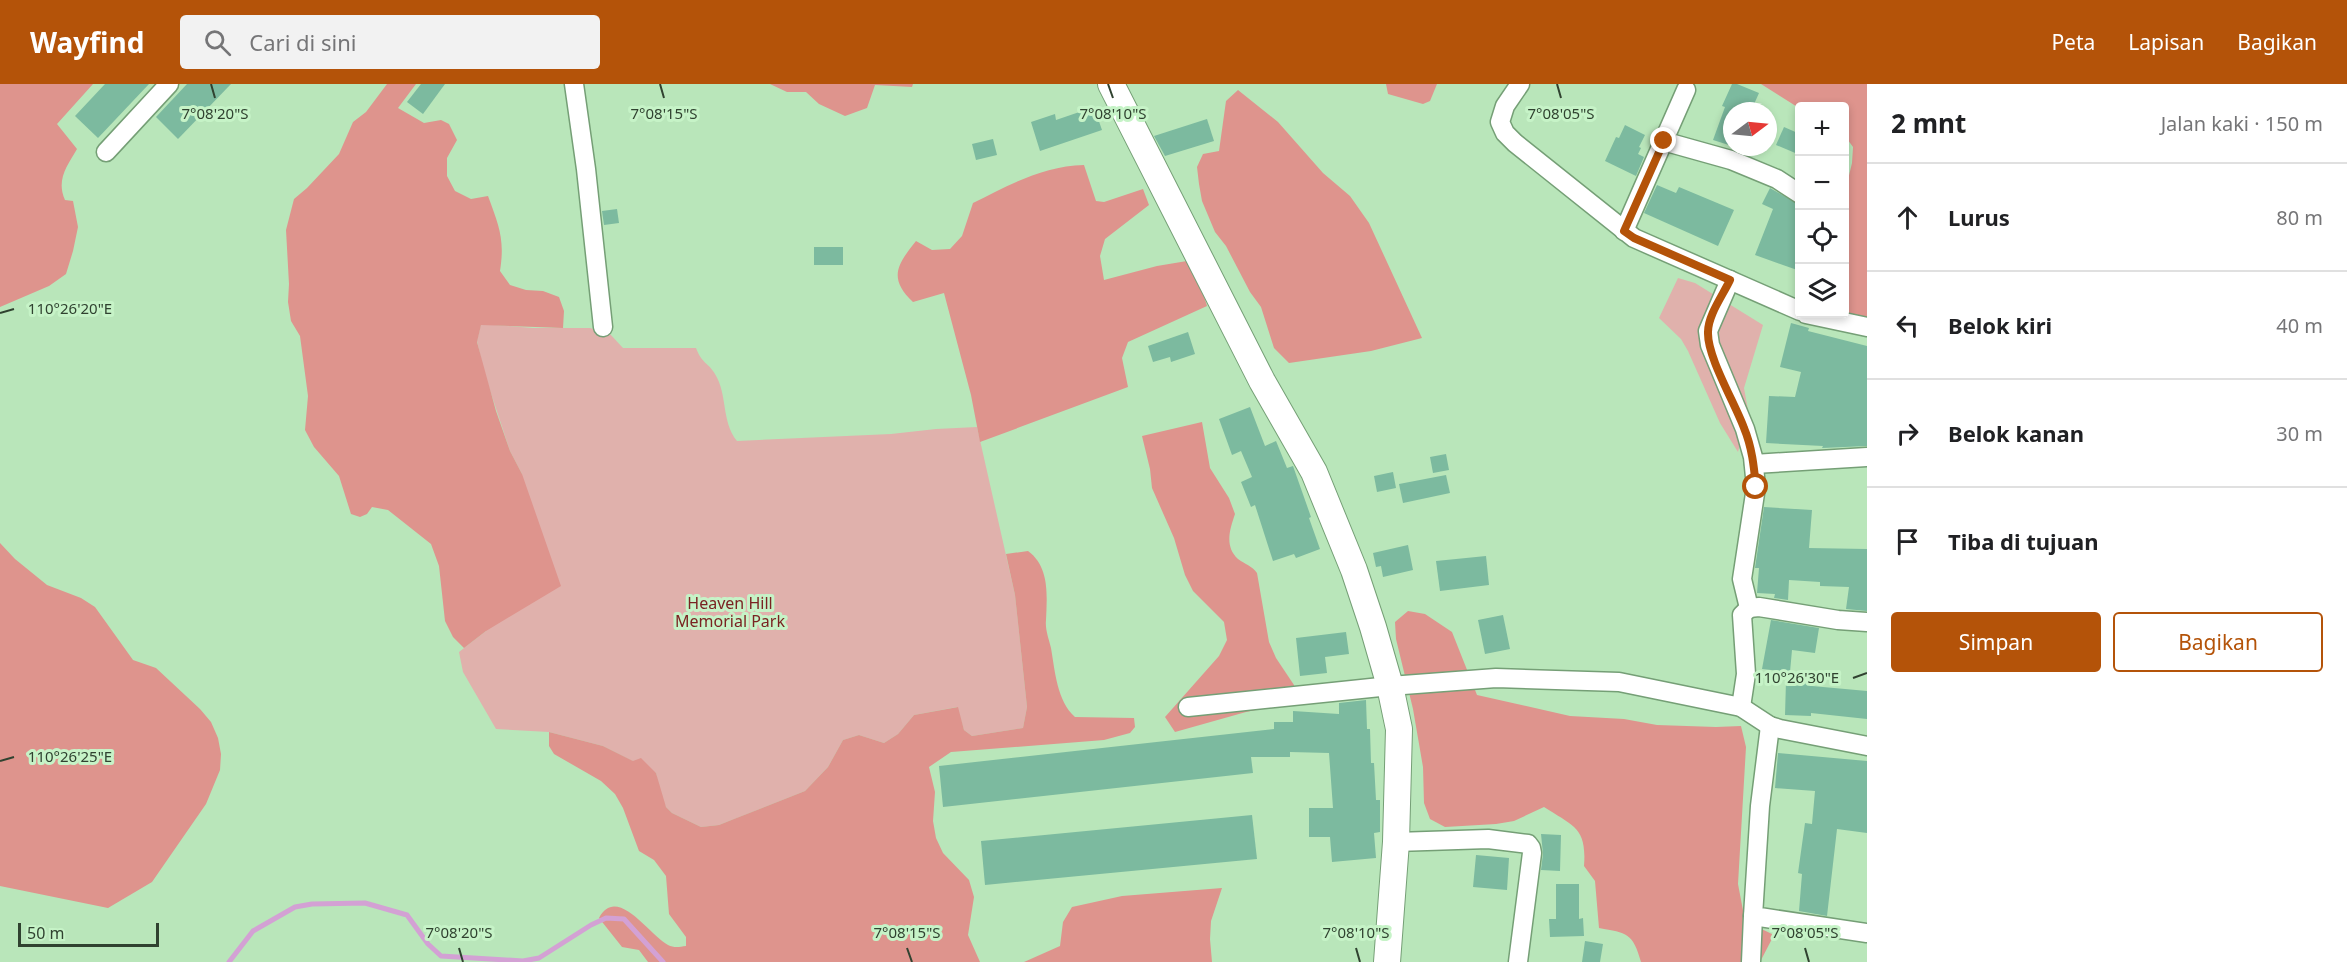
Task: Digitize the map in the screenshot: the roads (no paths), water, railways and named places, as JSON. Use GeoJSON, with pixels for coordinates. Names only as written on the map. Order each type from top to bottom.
{"type":"FeatureCollection","features":[{"type":"Feature","properties":{"kind":"street"},"geometry":{"type":"LineString","coordinates":[[106,152],[169,84]]}},
{"type":"Feature","properties":{"kind":"street"},"geometry":{"type":"LineString","coordinates":[[574,84],[586,169],[603,327]]}},
{"type":"Feature","properties":{"kind":"street"},"geometry":{"type":"LineString","coordinates":[[1111,84],[1257,373],[1314,472],[1354,570],[1390,686],[1399,729],[1396,842],[1387,962]]}},
{"type":"Feature","properties":{"kind":"street"},"geometry":{"type":"LineString","coordinates":[[1520,84],[1500,116],[1505,133],[1624,231],[1634,238],[1795,308]]}},
{"type":"Feature","properties":{"kind":"street"},"geometry":{"type":"LineString","coordinates":[[1624,231],[1686,90]]}},
{"type":"Feature","properties":{"kind":"street"},"geometry":{"type":"LineString","coordinates":[[1664,141],[1731,160],[1777,179],[1795,191]]}},
{"type":"Feature","properties":{"kind":"street"},"geometry":{"type":"LineString","coordinates":[[1730,280],[1708,331],[1718,369],[1745,429],[1754,464],[1756,487],[1742,579],[1749,608]]}},
{"type":"Feature","properties":{"kind":"street"},"geometry":{"type":"LineString","coordinates":[[1830,318],[1867,327]]}},
{"type":"Feature","properties":{"kind":"street"},"geometry":{"type":"LineString","coordinates":[[1754,464],[1867,457]]}},
{"type":"Feature","properties":{"kind":"street"},"geometry":{"type":"LineString","coordinates":[[1741,707],[1746,674],[1742,615],[1749,608],[1759,607],[1838,620],[1867,622]]}},
{"type":"Feature","properties":{"kind":"street"},"geometry":{"type":"LineString","coordinates":[[1188,707],[1390,686],[1496,678],[1619,682],[1741,707],[1770,726],[1867,746]]}},
{"type":"Feature","properties":{"kind":"street"},"geometry":{"type":"LineString","coordinates":[[1751,962],[1760,806],[1770,726]]}},
{"type":"Feature","properties":{"kind":"street"},"geometry":{"type":"LineString","coordinates":[[1396,842],[1488,839],[1528,844],[1532,850],[1518,962]]}},
{"type":"Feature","properties":{"kind":"street"},"geometry":{"type":"LineString","coordinates":[[1753,916],[1867,933]]}},
{"type":"Feature","properties":{"kind":"waterway"},"geometry":{"type":"LineString","coordinates":[[229,962],[253,931],[295,907],[312,904],[365,903],[407,915],[428,944],[441,956],[523,961],[539,958],[606,918],[624,919],[663,962]]}},
{"type":"Feature","properties":{"kind":"park label","name":"Heaven Hill Memorial Park"},"geometry":{"type":"Point","coordinates":[730,612]}}]}
